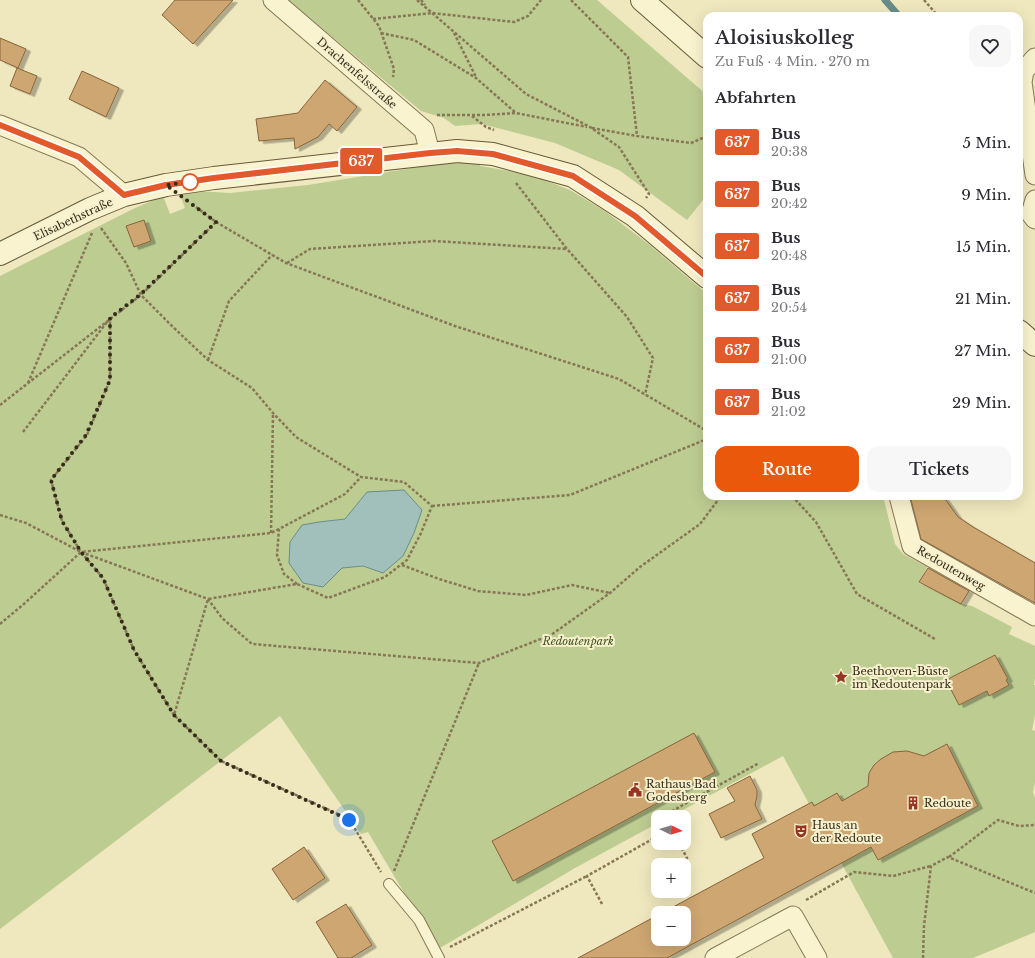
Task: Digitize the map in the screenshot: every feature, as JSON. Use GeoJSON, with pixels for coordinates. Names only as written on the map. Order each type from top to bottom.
{"type":"FeatureCollection","features":[{"type":"Feature","properties":{"kind":"street","name":"Drachenfelsstraße"},"geometry":{"type":"LineString","coordinates":[[274,0],[424,130]]}},
{"type":"Feature","properties":{"kind":"street"},"geometry":{"type":"LineString","coordinates":[[642,0],[703,53]]}},
{"type":"Feature","properties":{"kind":"street"},"geometry":{"type":"LineString","coordinates":[[1023,76],[1024,71],[1035,58]]}},
{"type":"Feature","properties":{"kind":"street"},"geometry":{"type":"LineString","coordinates":[[1023,89],[1035,175]]}},
{"type":"Feature","properties":{"kind":"street"},"geometry":{"type":"LineString","coordinates":[[0,125],[79,157],[124,195]]}},
{"type":"Feature","properties":{"kind":"street"},"geometry":{"type":"LineString","coordinates":[[424,130],[430,153]]}},
{"type":"Feature","properties":{"kind":"street","name":"Elisabethstraße"},"geometry":{"type":"LineString","coordinates":[[0,254],[90,209],[124,195],[166,185],[214,178],[457,151],[493,154],[573,176],[635,216],[703,274]]}},
{"type":"Feature","properties":{"kind":"street"},"geometry":{"type":"LineString","coordinates":[[1035,200],[1031,214],[1035,220]]}},
{"type":"Feature","properties":{"kind":"street"},"geometry":{"type":"LineString","coordinates":[[1023,335],[1035,346]]}},
{"type":"Feature","properties":{"kind":"street","name":"Redoutenweg"},"geometry":{"type":"LineString","coordinates":[[900,500],[912,546],[1035,616]]}},
{"type":"Feature","properties":{"kind":"street"},"geometry":{"type":"LineString","coordinates":[[715,958],[793,916],[817,958]]}},
{"type":"Feature","properties":{"kind":"lane"},"geometry":{"type":"LineString","coordinates":[[389,884],[419,920],[438,956]]}},
{"type":"Feature","properties":{"kind":"path"},"geometry":{"type":"LineString","coordinates":[[358,0],[379,26],[394,69],[388,100]]}},
{"type":"Feature","properties":{"kind":"path"},"geometry":{"type":"LineString","coordinates":[[417,0],[526,94],[590,127],[619,147],[649,194],[635,216]]}},
{"type":"Feature","properties":{"kind":"path"},"geometry":{"type":"LineString","coordinates":[[421,0],[432,13]]}},
{"type":"Feature","properties":{"kind":"path"},"geometry":{"type":"LineString","coordinates":[[373,18],[432,13],[514,22],[528,16],[541,0]]}},
{"type":"Feature","properties":{"kind":"path"},"geometry":{"type":"LineString","coordinates":[[571,0],[628,57],[638,136]]}},
{"type":"Feature","properties":{"kind":"path"},"geometry":{"type":"LineString","coordinates":[[924,0],[934,12]]}},
{"type":"Feature","properties":{"kind":"path"},"geometry":{"type":"LineString","coordinates":[[452,31],[476,78]]}},
{"type":"Feature","properties":{"kind":"path"},"geometry":{"type":"LineString","coordinates":[[381,33],[414,40],[476,78],[516,113]]}},
{"type":"Feature","properties":{"kind":"path"},"geometry":{"type":"LineString","coordinates":[[424,130],[438,114],[485,115],[516,113],[638,136],[691,143],[703,138]]}},
{"type":"Feature","properties":{"kind":"path"},"geometry":{"type":"LineString","coordinates":[[493,154],[567,249],[627,317],[653,358],[645,394]]}},
{"type":"Feature","properties":{"kind":"path"},"geometry":{"type":"LineString","coordinates":[[166,185],[216,222],[286,263],[456,326],[619,379],[703,429]]}},
{"type":"Feature","properties":{"kind":"path"},"geometry":{"type":"LineString","coordinates":[[0,405],[141,294],[216,222]]}},
{"type":"Feature","properties":{"kind":"path"},"geometry":{"type":"LineString","coordinates":[[101,228],[126,263],[141,294],[208,360],[252,388],[296,437],[361,477],[404,482],[432,506],[570,495],[703,441]]}},
{"type":"Feature","properties":{"kind":"path"},"geometry":{"type":"LineString","coordinates":[[27,383],[94,229]]}},
{"type":"Feature","properties":{"kind":"path"},"geometry":{"type":"LineString","coordinates":[[286,263],[310,249],[434,241],[567,249]]}},
{"type":"Feature","properties":{"kind":"path"},"geometry":{"type":"LineString","coordinates":[[208,360],[229,301],[272,255]]}},
{"type":"Feature","properties":{"kind":"path"},"geometry":{"type":"LineString","coordinates":[[23,432],[110,318]]}},
{"type":"Feature","properties":{"kind":"path"},"geometry":{"type":"LineString","coordinates":[[110,318],[110,380],[86,435],[51,480],[62,521],[81,552],[103,578],[134,650],[174,715],[221,761],[349,820],[389,884]]}},
{"type":"Feature","properties":{"kind":"path"},"geometry":{"type":"LineString","coordinates":[[270,533],[273,413]]}},
{"type":"Feature","properties":{"kind":"path"},"geometry":{"type":"LineString","coordinates":[[0,624],[81,552],[270,533],[345,494],[361,477]]}},
{"type":"Feature","properties":{"kind":"path"},"geometry":{"type":"LineString","coordinates":[[208,599],[222,618],[252,644],[479,663],[552,635],[610,593],[640,566],[700,524],[718,500]]}},
{"type":"Feature","properties":{"kind":"path"},"geometry":{"type":"LineString","coordinates":[[796,500],[816,522],[857,594],[935,639]]}},
{"type":"Feature","properties":{"kind":"path"},"geometry":{"type":"LineString","coordinates":[[279,529],[278,555],[284,574],[297,584],[328,598],[385,577],[407,560],[421,533],[432,506]]}},
{"type":"Feature","properties":{"kind":"path"},"geometry":{"type":"LineString","coordinates":[[0,515],[26,523],[81,552],[208,599],[297,584]]}},
{"type":"Feature","properties":{"kind":"path"},"geometry":{"type":"LineString","coordinates":[[402,564],[439,579],[478,591],[526,595],[572,585],[610,593]]}},
{"type":"Feature","properties":{"kind":"path"},"geometry":{"type":"LineString","coordinates":[[174,715],[208,599]]}},
{"type":"Feature","properties":{"kind":"path"},"geometry":{"type":"LineString","coordinates":[[389,884],[479,663]]}},
{"type":"Feature","properties":{"kind":"path"},"geometry":{"type":"LineString","coordinates":[[674,810],[759,763]]}},
{"type":"Feature","properties":{"kind":"path"},"geometry":{"type":"LineString","coordinates":[[793,916],[800,903],[854,872],[893,876],[931,866],[948,857],[998,820],[1019,826],[1035,825]]}},
{"type":"Feature","properties":{"kind":"path"},"geometry":{"type":"LineString","coordinates":[[438,956],[651,840]]}},
{"type":"Feature","properties":{"kind":"path"},"geometry":{"type":"LineString","coordinates":[[948,857],[1035,893]]}},
{"type":"Feature","properties":{"kind":"path"},"geometry":{"type":"LineString","coordinates":[[924,958],[924,926],[931,866]]}},
{"type":"Feature","properties":{"kind":"path"},"geometry":{"type":"LineString","coordinates":[[587,876],[602,904]]}},
{"type":"Feature","properties":{"kind":"green space"},"geometry":{"type":"Polygon","coordinates":[[[288,0],[597,0],[703,92],[703,200],[687,220],[619,170],[555,143],[482,124],[455,126],[444,118],[421,111],[288,0]]]}},
{"type":"Feature","properties":{"kind":"green space","name":"Redoutenpark"},"geometry":{"type":"Polygon","coordinates":[[[480,157],[480,166],[529,174],[570,190],[605,211],[651,246],[703,291],[703,500],[884,500],[895,544],[903,554],[927,567],[919,583],[962,604],[972,606],[1012,627],[1009,634],[1035,646],[1035,715],[1032,730],[1035,731],[1035,783],[1033,792],[1035,798],[1035,932],[973,958],[893,958],[783,756],[683,810],[651,810],[651,827],[575,868],[435,951],[419,918],[368,832],[361,834],[280,716],[0,929],[0,276],[133,209],[163,196],[170,214],[185,208],[178,190],[230,193],[308,185],[480,157]],[[367,492],[345,519],[319,522],[341,568],[363,566],[383,573],[403,556],[414,533],[422,510],[367,492]]]}},
{"type":"Feature","properties":{"kind":"water"},"geometry":{"type":"Polygon","coordinates":[[[404,490],[422,510],[414,533],[403,556],[383,573],[363,566],[342,568],[323,587],[303,583],[289,563],[290,542],[302,525],[345,519],[367,492],[404,490]]]}},
{"type":"Feature","properties":{"kind":"building"},"geometry":{"type":"Polygon","coordinates":[[[175,0],[233,0],[193,44],[162,15],[175,0]]]}},
{"type":"Feature","properties":{"kind":"building"},"geometry":{"type":"Polygon","coordinates":[[[0,38],[26,49],[18,68],[0,60],[0,38]]]}},
{"type":"Feature","properties":{"kind":"building"},"geometry":{"type":"Polygon","coordinates":[[[17,68],[37,76],[30,94],[10,86],[17,68]]]}},
{"type":"Feature","properties":{"kind":"building"},"geometry":{"type":"Polygon","coordinates":[[[82,71],[119,88],[106,117],[69,99],[82,71]]]}},
{"type":"Feature","properties":{"kind":"building"},"geometry":{"type":"Polygon","coordinates":[[[325,80],[357,107],[337,131],[329,124],[318,137],[295,149],[294,138],[259,141],[256,119],[298,113],[325,80]]]}},
{"type":"Feature","properties":{"kind":"building"},"geometry":{"type":"Polygon","coordinates":[[[144,220],[151,241],[134,247],[126,226],[144,220]]]}},
{"type":"Feature","properties":{"kind":"building"},"geometry":{"type":"Polygon","coordinates":[[[911,500],[946,500],[958,517],[1035,563],[1035,603],[921,539],[911,500]]]}},
{"type":"Feature","properties":{"kind":"building"},"geometry":{"type":"Polygon","coordinates":[[[928,568],[969,591],[961,604],[919,582],[928,568]]]}},
{"type":"Feature","properties":{"kind":"building"},"geometry":{"type":"Polygon","coordinates":[[[995,655],[1008,679],[1006,680],[1009,685],[989,696],[987,691],[959,705],[946,680],[995,655]]]}},
{"type":"Feature","properties":{"kind":"building","name":"Rathaus Bad Godesberg"},"geometry":{"type":"Polygon","coordinates":[[[694,733],[715,772],[513,881],[492,841],[694,733]]]}},
{"type":"Feature","properties":{"kind":"building"},"geometry":{"type":"Polygon","coordinates":[[[947,744],[978,806],[878,860],[871,847],[691,945],[691,906],[675,906],[764,858],[752,834],[812,802],[814,806],[837,793],[842,801],[868,786],[869,773],[874,765],[893,752],[907,751],[924,756],[947,744]]]}},
{"type":"Feature","properties":{"kind":"building"},"geometry":{"type":"Polygon","coordinates":[[[750,776],[757,790],[755,805],[762,819],[721,838],[709,814],[735,801],[727,788],[750,776]]]}},
{"type":"Feature","properties":{"kind":"building"},"geometry":{"type":"Polygon","coordinates":[[[304,847],[325,878],[293,900],[272,869],[304,847]]]}},
{"type":"Feature","properties":{"kind":"building"},"geometry":{"type":"Polygon","coordinates":[[[346,904],[372,945],[351,958],[338,958],[316,922],[346,904]]]}},
{"type":"Feature","properties":{"kind":"building"},"geometry":{"type":"Polygon","coordinates":[[[651,919],[651,946],[689,946],[667,958],[578,958],[651,919]]]}},
{"type":"Feature","properties":{"kind":"waterway"},"geometry":{"type":"LineString","coordinates":[[885,0],[896,12]]}},
{"type":"Feature","properties":{"kind":"bus line","name":"637"},"geometry":{"type":"LineString","coordinates":[[0,125],[79,157],[124,195],[166,185],[214,178],[430,153],[457,151],[493,154],[573,176],[651,228],[703,274]]}},
{"type":"Feature","properties":{"kind":"place","name":"Beethoven-Büste im Redoutenpark"},"geometry":{"type":"Point","coordinates":[841,677]}},
{"type":"Feature","properties":{"kind":"place","name":"Rathaus Bad Godesberg"},"geometry":{"type":"Point","coordinates":[635,790]}},
{"type":"Feature","properties":{"kind":"place","name":"Redoute"},"geometry":{"type":"Point","coordinates":[913,803]}},
{"type":"Feature","properties":{"kind":"place","name":"Haus an der Redoute"},"geometry":{"type":"Point","coordinates":[801,831]}},
{"type":"Feature","properties":{"kind":"route"},"geometry":{"type":"LineString","coordinates":[[190,182],[166,185],[216,222],[141,294],[110,318],[110,380],[86,435],[51,480],[62,521],[81,552],[103,578],[134,650],[174,715],[221,761],[349,820]]}}]}
